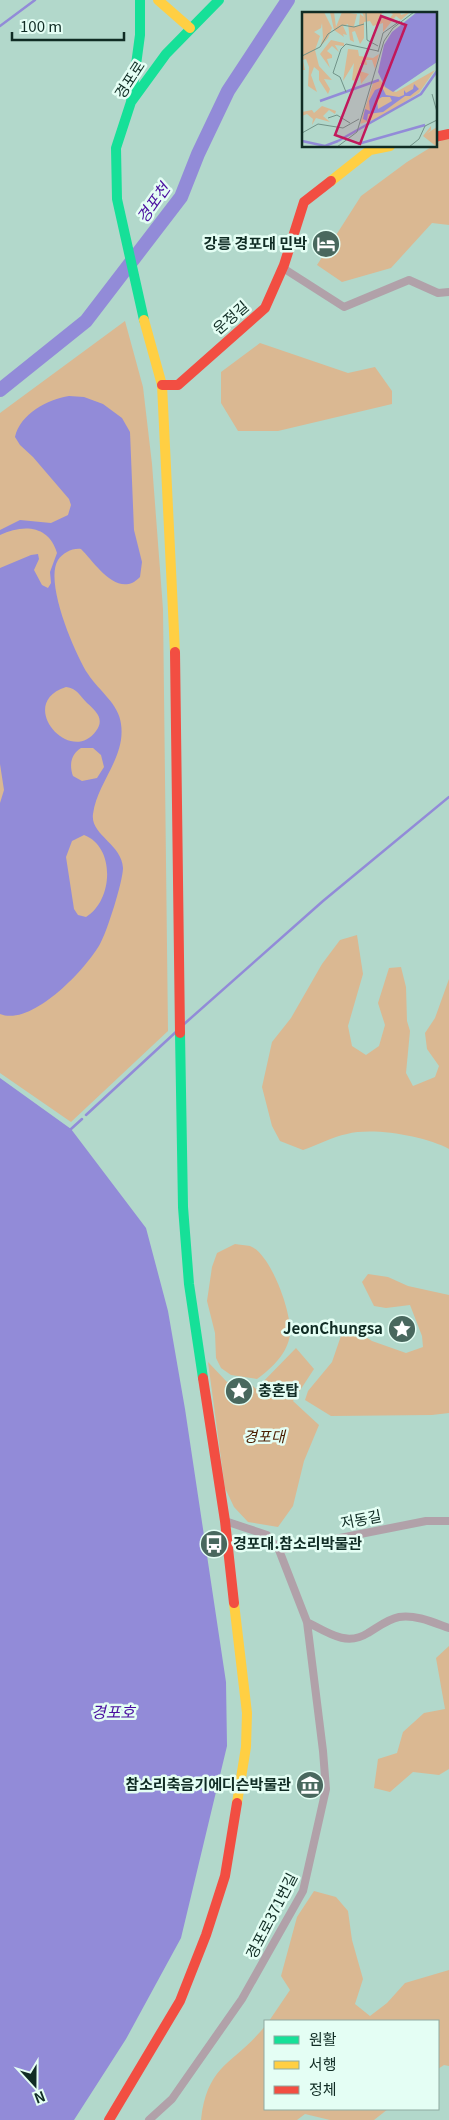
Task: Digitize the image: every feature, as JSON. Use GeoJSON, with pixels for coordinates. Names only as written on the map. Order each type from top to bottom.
{"type":"FeatureCollection","features":[{"type":"Feature","properties":{"kind":"street"},"geometry":{"type":"LineString","coordinates":[[131,102],[140,35],[140,0]]}},
{"type":"Feature","properties":{"kind":"street"},"geometry":{"type":"LineString","coordinates":[[158,0],[190,28]]}},
{"type":"Feature","properties":{"kind":"street","name":"경포로"},"geometry":{"type":"LineString","coordinates":[[109,2120],[180,2001],[206,1935],[225,1876],[246,1747],[247,1713],[225,1521],[188,1284],[182,1207],[175,790],[176,675],[162,385],[140,302],[117,199],[115,170],[116,148],[131,102],[166,54],[219,0]]}},
{"type":"Feature","properties":{"kind":"street"},"geometry":{"type":"LineString","coordinates":[[436,137],[449,134]]}},
{"type":"Feature","properties":{"kind":"street","name":"운정길"},"geometry":{"type":"LineString","coordinates":[[162,385],[178,386],[265,308],[283,268],[304,202],[370,150],[380,148]]}},
{"type":"Feature","properties":{"kind":"street"},"geometry":{"type":"LineString","coordinates":[[283,268],[344,307],[409,280],[438,293],[449,292]]}},
{"type":"Feature","properties":{"kind":"street","name":"경포로371번길"},"geometry":{"type":"LineString","coordinates":[[149,2120],[172,2099],[242,1999],[303,1891],[326,1789],[307,1622],[279,1550],[267,1535],[225,1521]]}},
{"type":"Feature","properties":{"kind":"street","name":"저동길"},"geometry":{"type":"LineString","coordinates":[[279,1550],[426,1521],[449,1521]]}},
{"type":"Feature","properties":{"kind":"street"},"geometry":{"type":"LineString","coordinates":[[307,1622],[342,1639],[356,1639],[400,1617],[417,1618],[449,1628]]}},
{"type":"Feature","properties":{"kind":"green space"},"geometry":{"type":"Polygon","coordinates":[[[449,136],[449,225],[432,223],[391,268],[342,282],[317,265],[361,196],[407,162],[430,148],[436,148],[436,144],[449,136]]]}},
{"type":"Feature","properties":{"kind":"green space"},"geometry":{"type":"Polygon","coordinates":[[[125,321],[143,387],[152,464],[163,609],[168,1031],[71,1122],[0,1073],[0,413],[125,321]]]}},
{"type":"Feature","properties":{"kind":"green space"},"geometry":{"type":"Polygon","coordinates":[[[260,343],[348,373],[375,367],[392,391],[392,404],[278,431],[238,431],[221,403],[221,372],[260,343]]]}},
{"type":"Feature","properties":{"kind":"green space"},"geometry":{"type":"Polygon","coordinates":[[[357,935],[363,974],[348,1026],[352,1046],[366,1055],[379,1046],[385,1025],[378,1003],[389,968],[401,967],[406,987],[407,1021],[410,1031],[406,1073],[413,1086],[435,1077],[439,1066],[427,1049],[425,1033],[435,1018],[449,979],[449,1149],[427,1140],[399,1134],[358,1132],[341,1135],[303,1150],[280,1141],[272,1126],[262,1087],[272,1042],[291,1018],[322,964],[340,940],[357,935]]]}},
{"type":"Feature","properties":{"kind":"green space"},"geometry":{"type":"Polygon","coordinates":[[[235,1244],[250,1246],[258,1251],[265,1260],[279,1285],[290,1325],[289,1341],[283,1354],[274,1365],[257,1379],[231,1375],[221,1368],[216,1358],[215,1333],[207,1301],[212,1267],[217,1253],[235,1244]]]}},
{"type":"Feature","properties":{"kind":"green space"},"geometry":{"type":"Polygon","coordinates":[[[368,1274],[388,1277],[408,1286],[449,1295],[449,1413],[432,1415],[331,1416],[305,1400],[308,1391],[332,1362],[344,1327],[353,1329],[372,1341],[406,1353],[423,1347],[422,1336],[410,1305],[386,1308],[374,1306],[362,1282],[368,1274]]]}},
{"type":"Feature","properties":{"kind":"green space","name":"경포대"},"geometry":{"type":"Polygon","coordinates":[[[296,1348],[314,1369],[293,1401],[319,1425],[304,1461],[293,1506],[278,1527],[248,1522],[234,1507],[225,1488],[208,1362],[227,1382],[245,1378],[256,1389],[296,1348]]]}},
{"type":"Feature","properties":{"kind":"green space"},"geometry":{"type":"Polygon","coordinates":[[[449,1646],[449,1769],[439,1775],[413,1772],[390,1792],[374,1788],[378,1759],[397,1753],[403,1732],[424,1713],[445,1709],[436,1658],[449,1646]]]}},
{"type":"Feature","properties":{"kind":"green space"},"geometry":{"type":"Polygon","coordinates":[[[314,1891],[336,1897],[348,1911],[352,1940],[363,1979],[355,2004],[370,2016],[387,2003],[405,1983],[449,1970],[449,2066],[444,2065],[439,2068],[439,2020],[270,2020],[290,1990],[281,1976],[297,1917],[314,1891]]]}},
{"type":"Feature","properties":{"kind":"green space"},"geometry":{"type":"Polygon","coordinates":[[[264,2027],[264,2110],[387,2110],[374,2120],[330,2120],[305,2114],[297,2120],[201,2120],[204,2101],[216,2075],[264,2027]]]}},
{"type":"Feature","properties":{"kind":"water"},"geometry":{"type":"Polygon","coordinates":[[[69,396],[84,397],[103,404],[122,418],[130,432],[134,530],[142,562],[140,577],[132,583],[123,584],[115,582],[100,570],[81,549],[71,550],[62,555],[58,560],[55,570],[58,600],[69,635],[88,674],[117,710],[121,724],[119,748],[96,803],[93,821],[96,828],[117,852],[123,868],[110,918],[103,938],[93,955],[71,981],[57,993],[27,1012],[13,1016],[0,1014],[0,803],[4,790],[0,764],[0,568],[38,554],[39,559],[34,570],[42,585],[48,588],[51,583],[50,572],[57,553],[48,537],[42,532],[26,528],[9,531],[0,535],[0,530],[20,520],[51,523],[68,515],[71,505],[69,499],[15,437],[23,421],[36,409],[52,400],[69,396]],[[66,687],[52,695],[46,706],[46,717],[52,729],[62,737],[73,742],[85,740],[99,727],[98,716],[76,691],[66,687]],[[81,748],[72,760],[73,776],[82,781],[97,778],[104,767],[101,755],[93,748],[81,748]],[[84,835],[72,841],[66,857],[74,909],[78,915],[86,917],[102,899],[106,887],[106,862],[102,851],[94,841],[84,835]]]}},
{"type":"Feature","properties":{"kind":"water","name":"경포호"},"geometry":{"type":"Polygon","coordinates":[[[0,1078],[71,1129],[146,1228],[168,1311],[185,1409],[226,1682],[227,1746],[181,1938],[126,2039],[74,2120],[0,2120],[0,1078]]]}},
{"type":"Feature","properties":{"kind":"waterway"},"geometry":{"type":"LineString","coordinates":[[0,26],[35,0]]}},
{"type":"Feature","properties":{"kind":"waterway","name":"경포천"},"geometry":{"type":"LineString","coordinates":[[0,390],[86,321],[181,197],[198,154],[228,91],[288,0]]}},
{"type":"Feature","properties":{"kind":"waterway"},"geometry":{"type":"LineString","coordinates":[[183,1025],[323,901],[449,797]]}},
{"type":"Feature","properties":{"kind":"waterway"},"geometry":{"type":"LineString","coordinates":[[86,1115],[177,1031]]}},
{"type":"Feature","properties":{"kind":"waterway"},"geometry":{"type":"LineString","coordinates":[[71,1129],[82,1119]]}},
{"type":"Feature","properties":{"kind":"traffic: fast"},"geometry":{"type":"LineString","coordinates":[[131,102],[140,35],[140,0]]}},
{"type":"Feature","properties":{"kind":"traffic: fast"},"geometry":{"type":"LineString","coordinates":[[144,320],[117,199],[116,148],[131,102],[166,54],[219,0]]}},
{"type":"Feature","properties":{"kind":"traffic: fast"},"geometry":{"type":"LineString","coordinates":[[180,1033],[183,1207],[189,1284],[203,1378]]}},
{"type":"Feature","properties":{"kind":"traffic: slow"},"geometry":{"type":"LineString","coordinates":[[158,0],[190,28]]}},
{"type":"Feature","properties":{"kind":"traffic: slow"},"geometry":{"type":"LineString","coordinates":[[331,181],[370,150],[380,148]]}},
{"type":"Feature","properties":{"kind":"traffic: slow"},"geometry":{"type":"LineString","coordinates":[[144,320],[162,385],[175,652]]}},
{"type":"Feature","properties":{"kind":"traffic: slow"},"geometry":{"type":"LineString","coordinates":[[234,1603],[247,1713],[246,1747],[237,1803]]}},
{"type":"Feature","properties":{"kind":"traffic: jam"},"geometry":{"type":"LineString","coordinates":[[436,137],[449,134]]}},
{"type":"Feature","properties":{"kind":"traffic: jam"},"geometry":{"type":"LineString","coordinates":[[162,385],[178,385],[265,308],[284,265],[304,202],[331,181]]}},
{"type":"Feature","properties":{"kind":"traffic: jam"},"geometry":{"type":"LineString","coordinates":[[175,652],[180,1033]]}},
{"type":"Feature","properties":{"kind":"traffic: jam"},"geometry":{"type":"LineString","coordinates":[[203,1378],[225,1521],[234,1603]]}},
{"type":"Feature","properties":{"kind":"traffic: jam"},"geometry":{"type":"LineString","coordinates":[[109,2120],[180,2001],[206,1935],[225,1876],[237,1803]]}},
{"type":"Feature","properties":{"kind":"place","name":"강릉 경포대 민박"},"geometry":{"type":"Point","coordinates":[326,244]}},
{"type":"Feature","properties":{"kind":"place","name":"JeonChungsa"},"geometry":{"type":"Point","coordinates":[402,1329]}},
{"type":"Feature","properties":{"kind":"place","name":"충혼탑"},"geometry":{"type":"Point","coordinates":[239,1391]}},
{"type":"Feature","properties":{"kind":"place","name":"경포대.참소리박물관"},"geometry":{"type":"Point","coordinates":[214,1544]}},
{"type":"Feature","properties":{"kind":"place","name":"참소리축음기에디슨박물관"},"geometry":{"type":"Point","coordinates":[310,1785]}}]}
